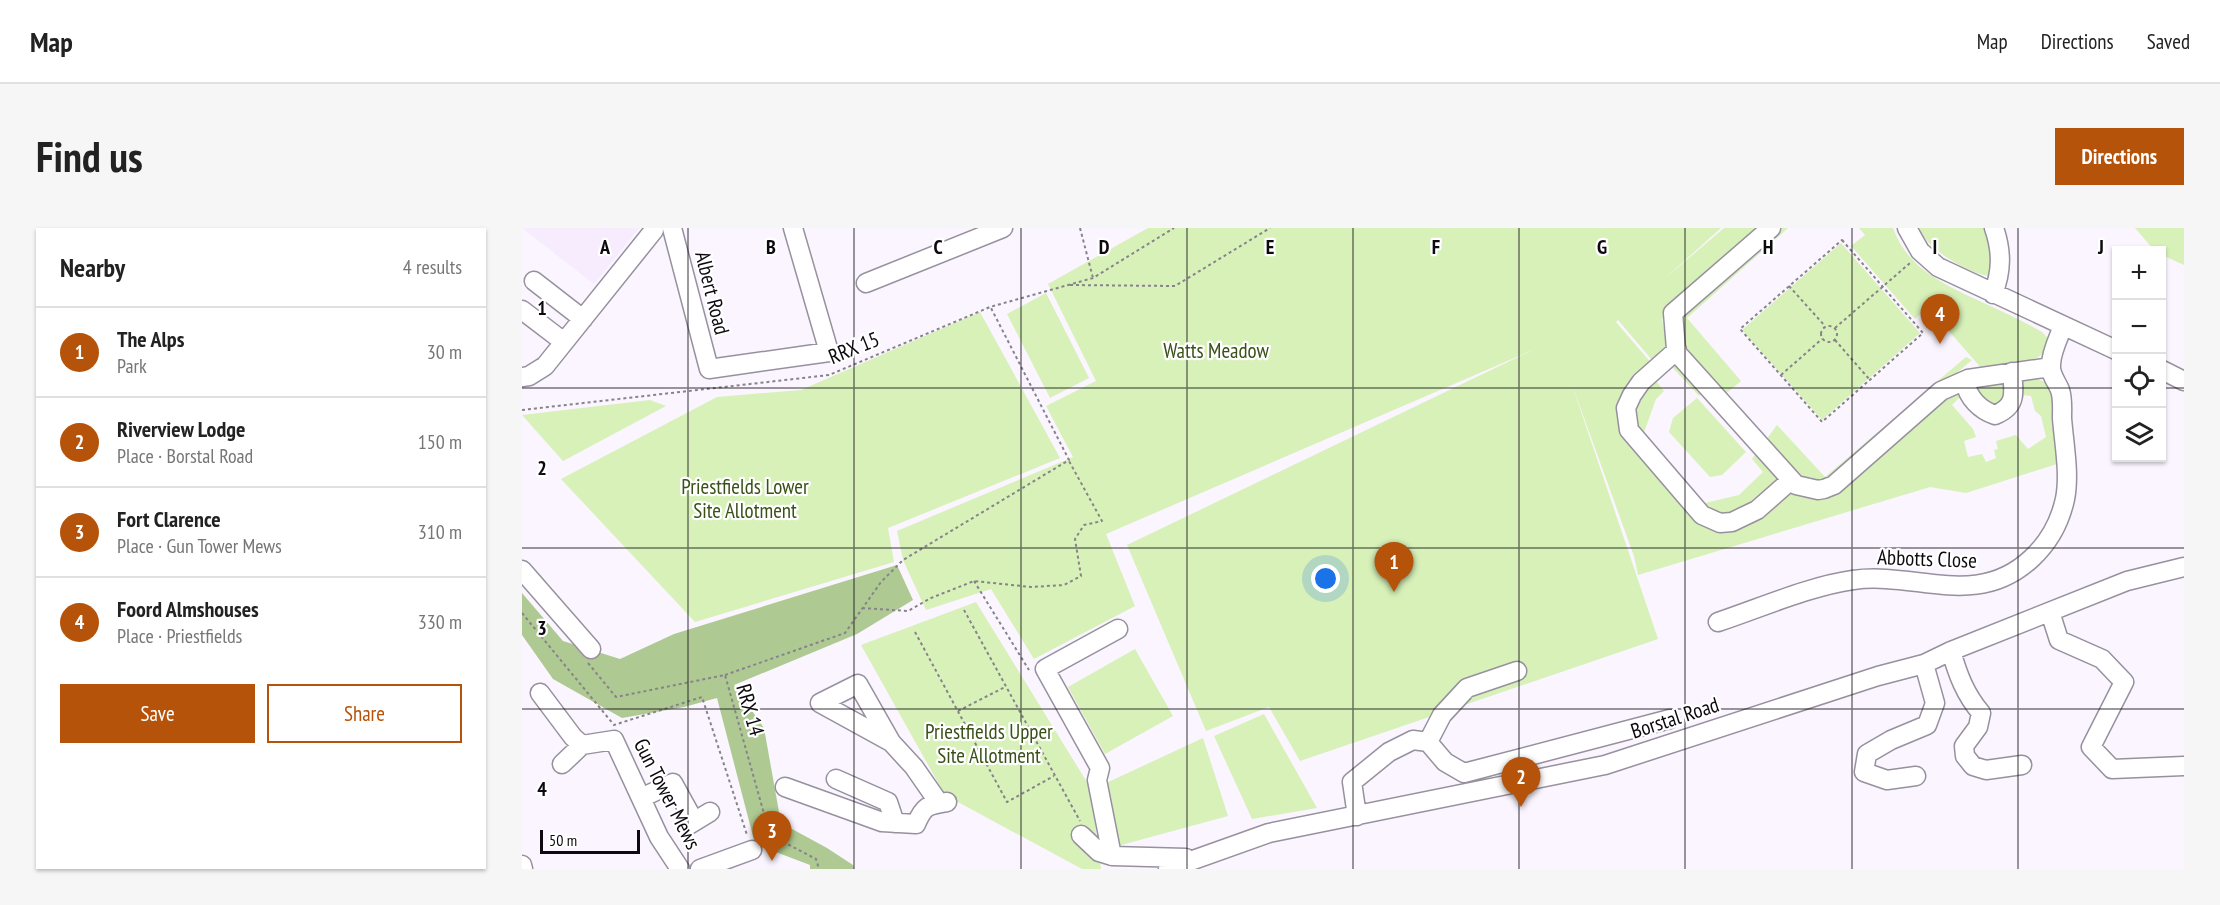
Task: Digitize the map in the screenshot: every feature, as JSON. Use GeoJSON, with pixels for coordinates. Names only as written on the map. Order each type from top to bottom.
{"type":"FeatureCollection","features":[{"type":"Feature","properties":{"kind":"street","name":"Albert Road"},"geometry":{"type":"LineString","coordinates":[[672,228],[709,369],[829,352],[793,228]]}},
{"type":"Feature","properties":{"kind":"street"},"geometry":{"type":"LineString","coordinates":[[866,283],[1003,228]]}},
{"type":"Feature","properties":{"kind":"street"},"geometry":{"type":"LineString","coordinates":[[1771,228],[1673,313],[1677,350],[1689,368],[1791,480],[1804,488],[1818,490],[1828,488],[1941,392],[1968,379],[2051,367],[2063,326]]}},
{"type":"Feature","properties":{"kind":"street"},"geometry":{"type":"LineString","coordinates":[[1907,228],[1916,244],[1931,262],[1993,294],[2112,348]]}},
{"type":"Feature","properties":{"kind":"street"},"geometry":{"type":"LineString","coordinates":[[1993,294],[1999,277],[2000,258],[2000,246],[1994,228]]}},
{"type":"Feature","properties":{"kind":"street"},"geometry":{"type":"LineString","coordinates":[[522,377],[529,376],[545,366],[654,230]]}},
{"type":"Feature","properties":{"kind":"street"},"geometry":{"type":"LineString","coordinates":[[534,281],[583,319]]}},
{"type":"Feature","properties":{"kind":"street"},"geometry":{"type":"LineString","coordinates":[[522,310],[564,342]]}},
{"type":"Feature","properties":{"kind":"street"},"geometry":{"type":"LineString","coordinates":[[1677,350],[1641,382],[1626,408],[1626,421],[1636,439],[1702,515],[1720,523],[1732,522],[1757,510],[1791,480]]}},
{"type":"Feature","properties":{"kind":"street","name":"Abbotts Close"},"geometry":{"type":"LineString","coordinates":[[1718,622],[1793,596],[1848,581],[1878,579],[1948,586],[1974,586],[1998,580],[2021,568],[2049,540],[2058,521],[2065,496],[2067,480],[2061,392],[2051,367]]}},
{"type":"Feature","properties":{"kind":"street"},"geometry":{"type":"LineString","coordinates":[[1965,382],[1967,392],[1974,401],[1985,412],[1995,415],[2007,410],[2011,404],[2014,390],[2012,372]]}},
{"type":"Feature","properties":{"kind":"street"},"geometry":{"type":"LineString","coordinates":[[2166,372],[2184,381]]}},
{"type":"Feature","properties":{"kind":"street","name":"Borstal Road"},"geometry":{"type":"LineString","coordinates":[[1168,869],[1269,833],[1605,765],[1878,676],[1924,664],[2127,580],[2184,567]]}},
{"type":"Feature","properties":{"kind":"street"},"geometry":{"type":"LineString","coordinates":[[522,570],[585,643]]}},
{"type":"Feature","properties":{"kind":"street"},"geometry":{"type":"LineString","coordinates":[[2050,612],[2059,640],[2102,659],[2124,681],[2091,747],[2112,769],[2184,766]]}},
{"type":"Feature","properties":{"kind":"street"},"geometry":{"type":"LineString","coordinates":[[1112,856],[1097,780],[1100,768],[1045,669],[1118,629]]}},
{"type":"Feature","properties":{"kind":"street"},"geometry":{"type":"LineString","coordinates":[[1951,651],[1960,683],[1969,699],[1981,713],[1978,727],[1964,746],[1965,756],[1973,766],[1986,771],[2022,765]]}},
{"type":"Feature","properties":{"kind":"street"},"geometry":{"type":"LineString","coordinates":[[1916,776],[1887,780],[1864,772],[1867,754],[1891,740],[1927,725],[1935,703],[1924,664]]}},
{"type":"Feature","properties":{"kind":"street"},"geometry":{"type":"LineString","coordinates":[[1428,742],[1442,716],[1467,688],[1517,671]]}},
{"type":"Feature","properties":{"kind":"street"},"geometry":{"type":"LineString","coordinates":[[540,693],[573,737],[582,745],[562,764]]}},
{"type":"Feature","properties":{"kind":"street"},"geometry":{"type":"LineString","coordinates":[[1356,816],[1352,782],[1389,752],[1413,740],[1428,742],[1445,762],[1464,773],[1670,719]]}},
{"type":"Feature","properties":{"kind":"street","name":"Gun Tower Mews"},"geometry":{"type":"LineString","coordinates":[[582,745],[614,740],[659,837],[680,869]]}},
{"type":"Feature","properties":{"kind":"street"},"geometry":{"type":"LineString","coordinates":[[785,787],[882,822],[916,824],[928,805],[943,803],[891,742]]}},
{"type":"Feature","properties":{"kind":"street"},"geometry":{"type":"LineString","coordinates":[[836,780],[888,802],[895,823]]}},
{"type":"Feature","properties":{"kind":"street"},"geometry":{"type":"LineString","coordinates":[[641,798],[673,783],[690,824],[710,812]]}},
{"type":"Feature","properties":{"kind":"street"},"geometry":{"type":"LineString","coordinates":[[1081,836],[1099,852],[1112,856],[1197,859]]}},
{"type":"Feature","properties":{"kind":"street"},"geometry":{"type":"LineString","coordinates":[[700,869],[752,850]]}},
{"type":"Feature","properties":{"kind":"path"},"geometry":{"type":"LineString","coordinates":[[1080,228],[1094,278]]}},
{"type":"Feature","properties":{"kind":"path","name":"RRX 15"},"geometry":{"type":"LineString","coordinates":[[522,410],[829,375],[990,307],[1094,278],[1174,228]]}},
{"type":"Feature","properties":{"kind":"path"},"geometry":{"type":"LineString","coordinates":[[1068,285],[1175,286],[1270,228]]}},
{"type":"Feature","properties":{"kind":"path"},"geometry":{"type":"LineString","coordinates":[[1842,240],[1923,333],[1822,422],[1740,329],[1789,286],[1842,240]]}},
{"type":"Feature","properties":{"kind":"path"},"geometry":{"type":"LineString","coordinates":[[1835,328],[1914,260]]}},
{"type":"Feature","properties":{"kind":"path"},"geometry":{"type":"LineString","coordinates":[[1789,286],[1825,326],[1835,328],[1838,334],[1835,340],[1831,342],[1822,339]]}},
{"type":"Feature","properties":{"kind":"path"},"geometry":{"type":"LineString","coordinates":[[862,608],[908,611],[931,598],[974,580],[1031,587],[1065,585],[1081,576],[1075,539],[1084,525],[1102,521],[1068,460],[990,307]]}},
{"type":"Feature","properties":{"kind":"path"},"geometry":{"type":"LineString","coordinates":[[1822,339],[1821,332],[1825,326]]}},
{"type":"Feature","properties":{"kind":"path"},"geometry":{"type":"LineString","coordinates":[[1781,375],[1822,339]]}},
{"type":"Feature","properties":{"kind":"path"},"geometry":{"type":"LineString","coordinates":[[1835,340],[1870,380]]}},
{"type":"Feature","properties":{"kind":"path"},"geometry":{"type":"LineString","coordinates":[[725,675],[845,633],[881,582],[903,560],[1068,460]]}},
{"type":"Feature","properties":{"kind":"path"},"geometry":{"type":"LineString","coordinates":[[964,610],[1081,823],[1081,836]]}},
{"type":"Feature","properties":{"kind":"path"},"geometry":{"type":"LineString","coordinates":[[522,613],[614,725],[702,697],[752,850]]}},
{"type":"Feature","properties":{"kind":"path"},"geometry":{"type":"LineString","coordinates":[[915,632],[1007,802],[1054,776]]}},
{"type":"Feature","properties":{"kind":"path","name":"RRX 14"},"geometry":{"type":"LineString","coordinates":[[585,643],[583,657],[616,697],[725,675],[770,835],[816,859],[819,869]]}},
{"type":"Feature","properties":{"kind":"path"},"geometry":{"type":"LineString","coordinates":[[958,711],[1005,687]]}},
{"type":"Feature","properties":{"kind":"shaded area"},"geometry":{"type":"Polygon","coordinates":[[[522,228],[639,228],[594,284],[522,228]]]}},
{"type":"Feature","properties":{"kind":"green space","name":"Watts Meadow"},"geometry":{"type":"Polygon","coordinates":[[[1148,228],[1721,228],[1663,280],[1724,228],[1762,228],[1662,319],[1667,344],[1652,360],[1618,320],[1616,322],[1652,364],[1671,347],[1667,325],[1777,228],[1788,228],[1687,318],[1741,381],[1723,396],[1713,383],[1699,396],[1670,365],[1653,377],[1664,391],[1656,399],[1642,438],[1701,504],[1739,495],[1763,472],[1752,459],[1777,425],[1825,477],[1966,357],[1972,360],[1947,381],[1960,397],[1952,405],[1973,429],[1976,437],[1964,441],[1968,457],[1982,454],[1986,462],[1996,458],[1994,450],[1998,449],[1996,441],[2016,435],[2028,449],[2046,437],[2041,416],[2035,411],[2031,396],[2016,394],[2018,380],[2039,379],[2047,384],[2052,394],[2057,464],[1966,493],[1930,487],[1638,575],[1634,556],[1571,382],[1658,639],[1300,761],[1269,707],[1206,731],[1127,545],[1535,349],[1106,534],[1135,606],[1034,659],[991,589],[926,610],[903,560],[897,531],[1073,457],[1046,406],[1096,381],[1048,284],[1148,228]]]}},
{"type":"Feature","properties":{"kind":"green space"},"geometry":{"type":"Polygon","coordinates":[[[1859,228],[1893,228],[1909,256],[1932,276],[2042,332],[2047,337],[2044,352],[2030,361],[1982,369],[1928,307],[1915,319],[1851,246],[1865,235],[1859,228]]]}},
{"type":"Feature","properties":{"kind":"green space"},"geometry":{"type":"Polygon","coordinates":[[[1919,228],[1990,228],[1993,276],[1970,270],[1945,256],[1929,243],[1919,228]]]}},
{"type":"Feature","properties":{"kind":"green space"},"geometry":{"type":"Polygon","coordinates":[[[2135,228],[2184,228],[2184,265],[2166,257],[2166,246],[2151,246],[2135,228]]]}},
{"type":"Feature","properties":{"kind":"green space"},"geometry":{"type":"Polygon","coordinates":[[[1841,243],[1920,333],[1822,420],[1742,330],[1841,243]]]}},
{"type":"Feature","properties":{"kind":"green space"},"geometry":{"type":"Polygon","coordinates":[[[1046,293],[1089,378],[1050,398],[1007,314],[1046,293]]]}},
{"type":"Feature","properties":{"kind":"green space","name":"Priestfields Lower Site Allotment"},"geometry":{"type":"Polygon","coordinates":[[[980,312],[1060,458],[888,528],[894,562],[695,622],[561,479],[717,397],[801,390],[980,312]]]}},
{"type":"Feature","properties":{"kind":"green space"},"geometry":{"type":"Polygon","coordinates":[[[2010,375],[2005,408],[1984,406],[1971,382],[2010,375]]]}},
{"type":"Feature","properties":{"kind":"green space"},"geometry":{"type":"Polygon","coordinates":[[[1697,398],[1746,452],[1722,475],[1710,477],[1669,432],[1673,418],[1697,398]]]}},
{"type":"Feature","properties":{"kind":"green space"},"geometry":{"type":"Polygon","coordinates":[[[650,400],[666,406],[563,461],[522,415],[650,400]]]}},
{"type":"Feature","properties":{"kind":"green space"},"geometry":{"type":"Polygon","coordinates":[[[897,565],[913,600],[857,634],[734,685],[764,728],[781,823],[827,848],[853,865],[854,869],[810,869],[810,865],[755,844],[717,698],[684,707],[622,718],[553,679],[522,635],[522,593],[563,641],[620,659],[674,634],[897,565]]]}},
{"type":"Feature","properties":{"kind":"green space","name":"Priestfields Upper Site Allotment"},"geometry":{"type":"Polygon","coordinates":[[[976,602],[1090,787],[1101,869],[1082,869],[945,795],[861,645],[976,602]]]}},
{"type":"Feature","properties":{"kind":"green space"},"geometry":{"type":"Polygon","coordinates":[[[1135,649],[1173,716],[1105,754],[1068,687],[1135,649]]]}},
{"type":"Feature","properties":{"kind":"green space"},"geometry":{"type":"Polygon","coordinates":[[[1264,714],[1317,808],[1252,819],[1214,736],[1264,714]]]}},
{"type":"Feature","properties":{"kind":"green space","name":"Priestfields Upper Site Allotment"},"geometry":{"type":"Polygon","coordinates":[[[1203,738],[1228,816],[1114,847],[1104,784],[1203,738]]]}},
{"type":"Feature","properties":{"kind":"place","name":"Foord Almshouses"},"geometry":{"type":"Point","coordinates":[1940,344]}},
{"type":"Feature","properties":{"kind":"place","name":"The Alps"},"geometry":{"type":"Point","coordinates":[1394,592]}},
{"type":"Feature","properties":{"kind":"place","name":"Riverview Lodge"},"geometry":{"type":"Point","coordinates":[1521,807]}},
{"type":"Feature","properties":{"kind":"place","name":"Fort Clarence"},"geometry":{"type":"Point","coordinates":[772,861]}}]}
